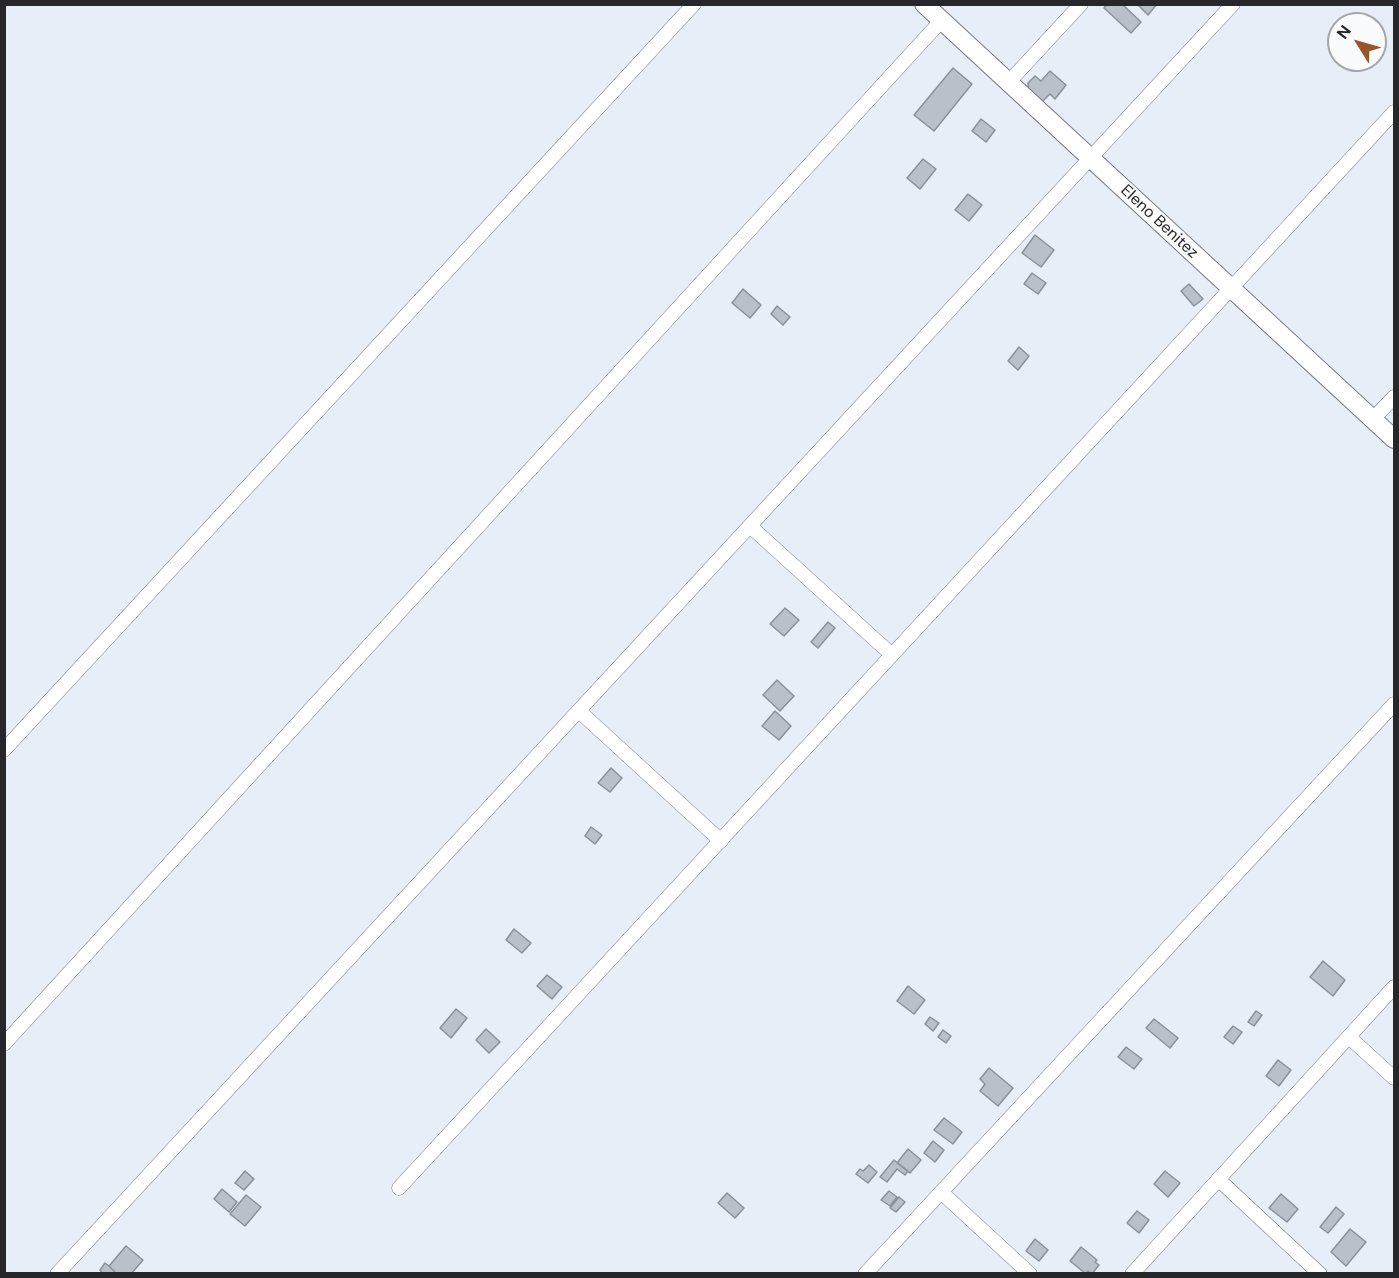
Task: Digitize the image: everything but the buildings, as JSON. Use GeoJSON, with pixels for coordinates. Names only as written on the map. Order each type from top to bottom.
{"type":"FeatureCollection","features":[{"type":"Feature","properties":{"kind":"street"},"geometry":{"type":"LineString","coordinates":[[4,750],[694,4]]}},
{"type":"Feature","properties":{"kind":"street","name":"Eleno Benitez"},"geometry":{"type":"LineString","coordinates":[[924,4],[1395,439]]}},
{"type":"Feature","properties":{"kind":"street"},"geometry":{"type":"LineString","coordinates":[[1008,83],[1082,4]]}},
{"type":"Feature","properties":{"kind":"street"},"geometry":{"type":"LineString","coordinates":[[57,1274],[1233,4]]}},
{"type":"Feature","properties":{"kind":"street"},"geometry":{"type":"LineString","coordinates":[[4,1044],[941,21]]}},
{"type":"Feature","properties":{"kind":"street"},"geometry":{"type":"LineString","coordinates":[[399,1188],[1395,112]]}},
{"type":"Feature","properties":{"kind":"street"},"geometry":{"type":"LineString","coordinates":[[1373,419],[1395,398]]}},
{"type":"Feature","properties":{"kind":"street"},"geometry":{"type":"LineString","coordinates":[[750,526],[892,655]]}},
{"type":"Feature","properties":{"kind":"street"},"geometry":{"type":"LineString","coordinates":[[865,1274],[1395,704]]}},
{"type":"Feature","properties":{"kind":"street"},"geometry":{"type":"LineString","coordinates":[[579,711],[721,841]]}},
{"type":"Feature","properties":{"kind":"street"},"geometry":{"type":"LineString","coordinates":[[1132,1274],[1395,987]]}},
{"type":"Feature","properties":{"kind":"street"},"geometry":{"type":"LineString","coordinates":[[1349,1037],[1395,1078]]}},
{"type":"Feature","properties":{"kind":"street"},"geometry":{"type":"LineString","coordinates":[[1218,1179],[1320,1274]]}},
{"type":"Feature","properties":{"kind":"street"},"geometry":{"type":"LineString","coordinates":[[941,1192],[1030,1274]]}}]}
